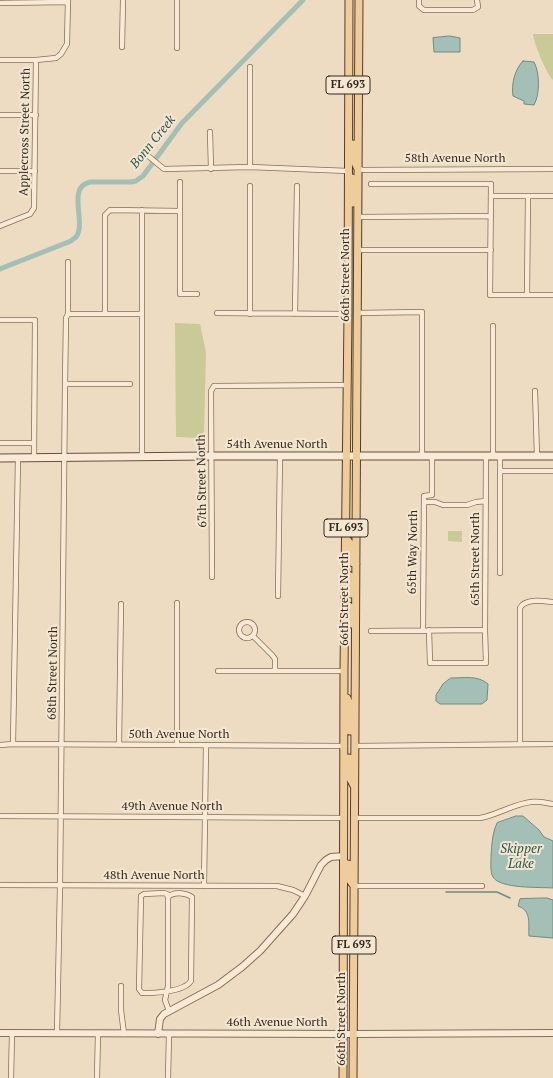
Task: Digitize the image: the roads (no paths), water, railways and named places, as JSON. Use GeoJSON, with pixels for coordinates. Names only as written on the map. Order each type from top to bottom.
{"type":"FeatureCollection","features":[{"type":"Feature","properties":{"kind":"main road","name":"66th Street North"},"geometry":{"type":"LineString","coordinates":[[342,1078],[348,314],[348,0]]}},
{"type":"Feature","properties":{"kind":"main road","name":"66th Street North"},"geometry":{"type":"LineString","coordinates":[[353,1078],[359,0]]}},
{"type":"Feature","properties":{"kind":"main road"},"geometry":{"type":"LineString","coordinates":[[348,104],[353,111],[353,158],[358,169]]}},
{"type":"Feature","properties":{"kind":"main road"},"geometry":{"type":"LineString","coordinates":[[348,171],[352,178],[353,216],[358,219]]}},
{"type":"Feature","properties":{"kind":"main road"},"geometry":{"type":"LineString","coordinates":[[348,260],[350,266],[352,304],[357,313]]}},
{"type":"Feature","properties":{"kind":"main road"},"geometry":{"type":"LineString","coordinates":[[348,314],[351,319],[352,355],[357,364]]}},
{"type":"Feature","properties":{"kind":"main road","name":"54th Avenue North"},"geometry":{"type":"LineString","coordinates":[[0,458],[211,456],[553,456]]}},
{"type":"Feature","properties":{"kind":"main road"},"geometry":{"type":"LineString","coordinates":[[346,538],[351,545],[352,562],[356,564]]}},
{"type":"Feature","properties":{"kind":"main road"},"geometry":{"type":"LineString","coordinates":[[345,573],[350,576],[351,595],[356,601]]}},
{"type":"Feature","properties":{"kind":"main road"},"geometry":{"type":"LineString","coordinates":[[345,605],[349,606],[351,610],[351,655],[355,663]]}},
{"type":"Feature","properties":{"kind":"main road"},"geometry":{"type":"LineString","coordinates":[[344,692],[350,706],[350,738],[354,746]]}},
{"type":"Feature","properties":{"kind":"main road"},"geometry":{"type":"LineString","coordinates":[[345,746],[348,747],[350,778],[355,787]]}},
{"type":"Feature","properties":{"kind":"main road"},"geometry":{"type":"LineString","coordinates":[[344,843],[348,850],[349,879],[354,886]]}},
{"type":"Feature","properties":{"kind":"street"},"geometry":{"type":"LineString","coordinates":[[122,47],[123,0]]}},
{"type":"Feature","properties":{"kind":"street"},"geometry":{"type":"LineString","coordinates":[[177,0],[177,48]]}},
{"type":"Feature","properties":{"kind":"street"},"geometry":{"type":"LineString","coordinates":[[419,0],[419,6],[424,10],[473,10],[478,7],[478,0]]}},
{"type":"Feature","properties":{"kind":"street"},"geometry":{"type":"LineString","coordinates":[[0,3],[68,1]]}},
{"type":"Feature","properties":{"kind":"street","name":"Applecross Street North"},"geometry":{"type":"LineString","coordinates":[[0,226],[30,214],[34,208],[36,60],[56,58],[63,52],[68,38],[68,1]]}},
{"type":"Feature","properties":{"kind":"street"},"geometry":{"type":"LineString","coordinates":[[0,60],[36,60]]}},
{"type":"Feature","properties":{"kind":"street"},"geometry":{"type":"LineString","coordinates":[[250,68],[250,167]]}},
{"type":"Feature","properties":{"kind":"street"},"geometry":{"type":"LineString","coordinates":[[0,115],[36,115]]}},
{"type":"Feature","properties":{"kind":"street"},"geometry":{"type":"LineString","coordinates":[[210,132],[211,169]]}},
{"type":"Feature","properties":{"kind":"street"},"geometry":{"type":"LineString","coordinates":[[148,157],[164,169],[250,167],[348,171]]}},
{"type":"Feature","properties":{"kind":"street","name":"58th Avenue North"},"geometry":{"type":"LineString","coordinates":[[358,169],[553,169]]}},
{"type":"Feature","properties":{"kind":"street"},"geometry":{"type":"LineString","coordinates":[[0,171],[35,171]]}},
{"type":"Feature","properties":{"kind":"street"},"geometry":{"type":"LineString","coordinates":[[180,182],[180,294],[197,294]]}},
{"type":"Feature","properties":{"kind":"street"},"geometry":{"type":"LineString","coordinates":[[372,184],[491,184],[490,295],[553,295]]}},
{"type":"Feature","properties":{"kind":"street"},"geometry":{"type":"LineString","coordinates":[[250,186],[250,314]]}},
{"type":"Feature","properties":{"kind":"street"},"geometry":{"type":"LineString","coordinates":[[295,314],[297,186]]}},
{"type":"Feature","properties":{"kind":"street"},"geometry":{"type":"LineString","coordinates":[[492,196],[553,196]]}},
{"type":"Feature","properties":{"kind":"street"},"geometry":{"type":"LineString","coordinates":[[527,295],[528,196]]}},
{"type":"Feature","properties":{"kind":"street"},"geometry":{"type":"LineString","coordinates":[[105,314],[105,214],[110,210],[180,210]]}},
{"type":"Feature","properties":{"kind":"street"},"geometry":{"type":"LineString","coordinates":[[142,210],[142,457]]}},
{"type":"Feature","properties":{"kind":"street"},"geometry":{"type":"LineString","coordinates":[[358,219],[491,216]]}},
{"type":"Feature","properties":{"kind":"street"},"geometry":{"type":"LineString","coordinates":[[358,250],[490,250]]}},
{"type":"Feature","properties":{"kind":"street","name":"68th Street North"},"geometry":{"type":"LineString","coordinates":[[57,1033],[62,745],[65,384],[66,318],[68,314],[68,262]]}},
{"type":"Feature","properties":{"kind":"street"},"geometry":{"type":"LineString","coordinates":[[357,313],[422,312],[422,457]]}},
{"type":"Feature","properties":{"kind":"street"},"geometry":{"type":"LineString","coordinates":[[217,313],[348,314]]}},
{"type":"Feature","properties":{"kind":"street"},"geometry":{"type":"LineString","coordinates":[[68,314],[142,314]]}},
{"type":"Feature","properties":{"kind":"street"},"geometry":{"type":"LineString","coordinates":[[0,320],[35,320],[34,458]]}},
{"type":"Feature","properties":{"kind":"street"},"geometry":{"type":"LineString","coordinates":[[493,326],[493,456],[500,471],[500,573]]}},
{"type":"Feature","properties":{"kind":"street"},"geometry":{"type":"LineString","coordinates":[[65,384],[130,384]]}},
{"type":"Feature","properties":{"kind":"street","name":"67th Street North"},"geometry":{"type":"LineString","coordinates":[[212,577],[211,391],[214,386],[347,385]]}},
{"type":"Feature","properties":{"kind":"street"},"geometry":{"type":"LineString","coordinates":[[535,391],[537,456]]}},
{"type":"Feature","properties":{"kind":"street"},"geometry":{"type":"LineString","coordinates":[[0,443],[34,443]]}},
{"type":"Feature","properties":{"kind":"street"},"geometry":{"type":"LineString","coordinates":[[278,596],[280,456]]}},
{"type":"Feature","properties":{"kind":"street","name":"65th Street North"},"geometry":{"type":"LineString","coordinates":[[429,630],[430,663],[486,663],[486,501],[493,456]]}},
{"type":"Feature","properties":{"kind":"street","name":"65th Way North"},"geometry":{"type":"LineString","coordinates":[[423,630],[424,496],[432,495],[432,457]]}},
{"type":"Feature","properties":{"kind":"street"},"geometry":{"type":"LineString","coordinates":[[13,744],[18,458]]}},
{"type":"Feature","properties":{"kind":"street"},"geometry":{"type":"LineString","coordinates":[[500,471],[553,471]]}},
{"type":"Feature","properties":{"kind":"street"},"geometry":{"type":"LineString","coordinates":[[424,502],[435,502],[443,506],[467,506],[476,502],[486,501]]}},
{"type":"Feature","properties":{"kind":"street"},"geometry":{"type":"LineString","coordinates":[[520,744],[520,608],[522,604],[527,602],[553,602]]}},
{"type":"Feature","properties":{"kind":"street"},"geometry":{"type":"LineString","coordinates":[[177,603],[177,745]]}},
{"type":"Feature","properties":{"kind":"street"},"geometry":{"type":"LineString","coordinates":[[119,745],[121,604]]}},
{"type":"Feature","properties":{"kind":"street"},"geometry":{"type":"LineString","coordinates":[[370,631],[485,630]]}},
{"type":"Feature","properties":{"kind":"street"},"geometry":{"type":"LineString","coordinates":[[253,636],[275,659],[275,671]]}},
{"type":"Feature","properties":{"kind":"street"},"geometry":{"type":"LineString","coordinates":[[218,671],[344,671]]}},
{"type":"Feature","properties":{"kind":"street"},"geometry":{"type":"LineString","coordinates":[[354,746],[553,744]]}},
{"type":"Feature","properties":{"kind":"street","name":"50th Avenue North"},"geometry":{"type":"LineString","coordinates":[[0,745],[345,746]]}},
{"type":"Feature","properties":{"kind":"street"},"geometry":{"type":"LineString","coordinates":[[204,886],[206,745]]}},
{"type":"Feature","properties":{"kind":"street"},"geometry":{"type":"LineString","coordinates":[[355,818],[480,818],[490,816],[520,804],[533,802],[553,804]]}},
{"type":"Feature","properties":{"kind":"street","name":"49th Avenue North"},"geometry":{"type":"LineString","coordinates":[[0,816],[344,818]]}},
{"type":"Feature","properties":{"kind":"street"},"geometry":{"type":"LineString","coordinates":[[158,1034],[160,1019],[169,1011],[193,1000],[218,985],[242,967],[278,932],[305,896],[321,865],[331,857],[344,856]]}},
{"type":"Feature","properties":{"kind":"street","name":"48th Avenue North"},"geometry":{"type":"LineString","coordinates":[[0,886],[281,886],[305,896]]}},
{"type":"Feature","properties":{"kind":"street"},"geometry":{"type":"LineString","coordinates":[[354,886],[482,886]]}},
{"type":"Feature","properties":{"kind":"street"},"geometry":{"type":"LineString","coordinates":[[168,897],[175,894],[187,894],[192,897],[191,978],[188,985],[166,992],[142,993],[139,989],[141,896],[144,894],[164,893],[167,894],[168,897],[168,986],[166,992],[166,1000],[169,1011]]}},
{"type":"Feature","properties":{"kind":"street"},"geometry":{"type":"LineString","coordinates":[[121,986],[121,1010],[124,1034]]}},
{"type":"Feature","properties":{"kind":"street","name":"46th Avenue North"},"geometry":{"type":"LineString","coordinates":[[0,1033],[553,1033]]}},
{"type":"Feature","properties":{"kind":"street"},"geometry":{"type":"LineString","coordinates":[[11,1078],[12,1033]]}},
{"type":"Feature","properties":{"kind":"street"},"geometry":{"type":"LineString","coordinates":[[97,1078],[98,1034]]}},
{"type":"Feature","properties":{"kind":"street"},"geometry":{"type":"LineString","coordinates":[[168,1078],[169,1034]]}},
{"type":"Feature","properties":{"kind":"water"},"geometry":{"type":"Polygon","coordinates":[[[450,36],[460,38],[460,52],[434,52],[433,38],[450,36]]]}},
{"type":"Feature","properties":{"kind":"water"},"geometry":{"type":"Polygon","coordinates":[[[523,61],[534,62],[536,67],[538,89],[534,105],[524,104],[524,101],[513,96],[514,77],[523,61]]]}},
{"type":"Feature","properties":{"kind":"water"},"geometry":{"type":"Polygon","coordinates":[[[451,678],[475,678],[484,681],[488,684],[487,700],[482,704],[440,704],[436,701],[436,695],[443,684],[451,678]]]}},
{"type":"Feature","properties":{"kind":"water","name":"Skipper Lake"},"geometry":{"type":"Polygon","coordinates":[[[516,816],[523,816],[539,830],[544,837],[553,841],[553,888],[504,884],[497,881],[493,877],[491,870],[491,856],[492,839],[495,827],[497,823],[516,816]]]}},
{"type":"Feature","properties":{"kind":"water"},"geometry":{"type":"Polygon","coordinates":[[[547,898],[553,900],[553,938],[529,936],[529,923],[527,915],[522,908],[518,906],[520,899],[547,898]]]}},
{"type":"Feature","properties":{"kind":"waterway","name":"Bonn Creek"},"geometry":{"type":"LineString","coordinates":[[0,269],[71,241],[76,237],[79,231],[78,198],[79,191],[83,185],[90,182],[131,182],[136,181],[143,176],[182,123],[303,0]]}},
{"type":"Feature","properties":{"kind":"waterway"},"geometry":{"type":"LineString","coordinates":[[446,892],[497,892],[510,898]]}}]}
